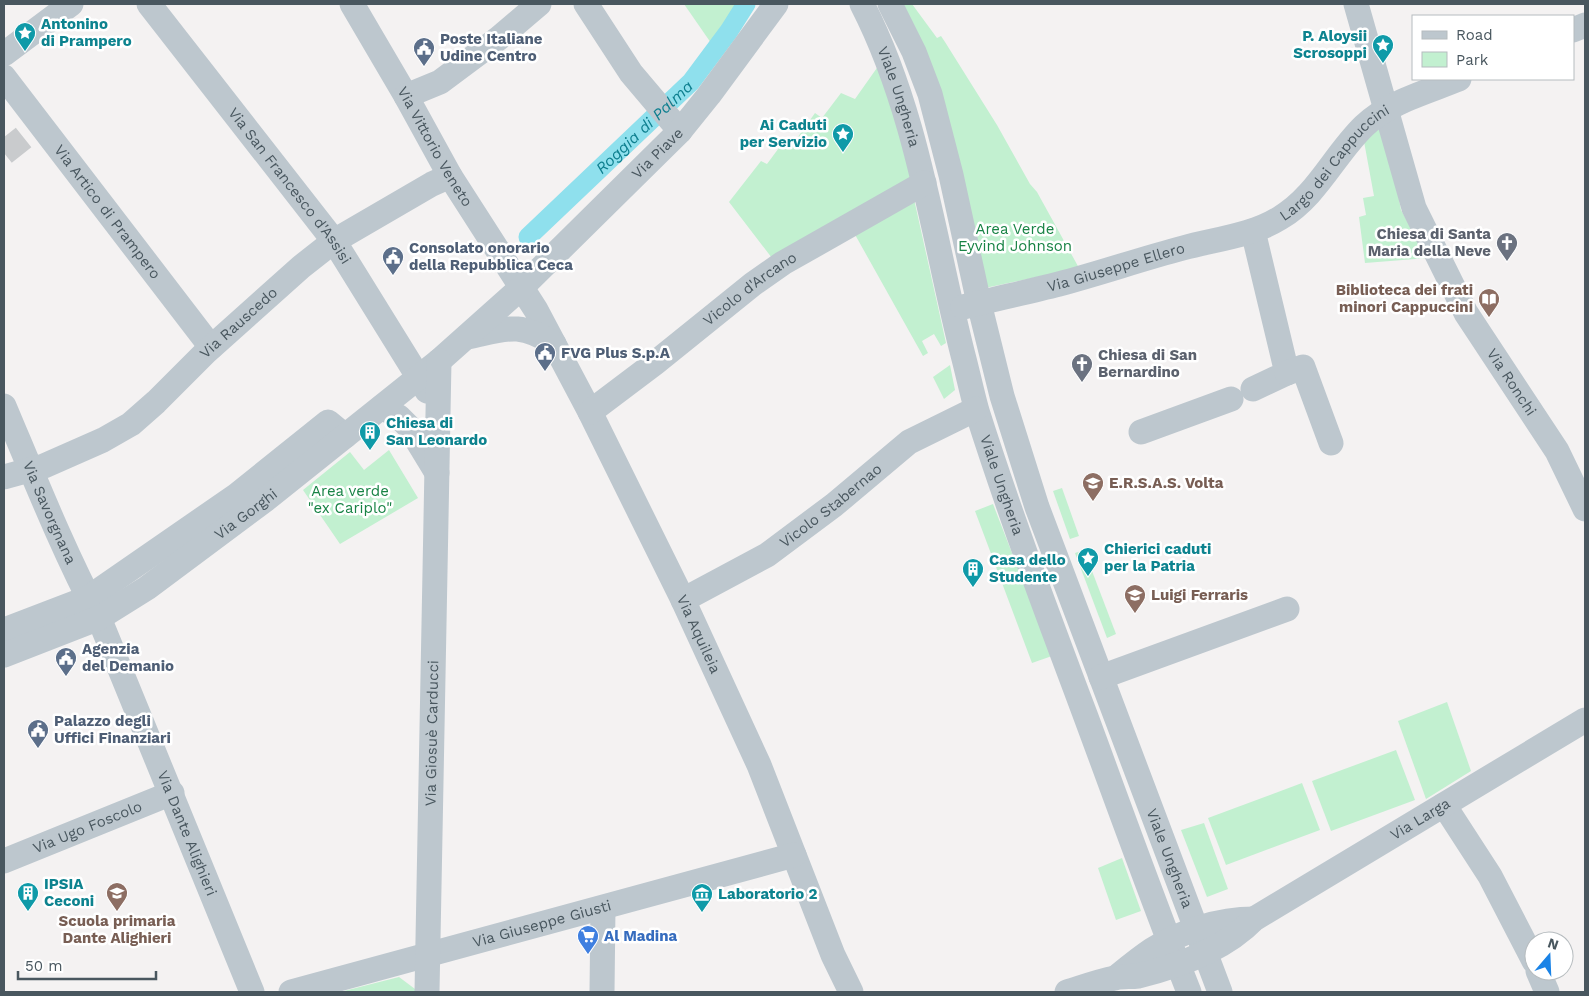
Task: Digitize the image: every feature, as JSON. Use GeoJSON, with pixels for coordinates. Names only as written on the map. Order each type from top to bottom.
{"type":"FeatureCollection","features":[{"type":"Feature","properties":{"kind":"street"},"geometry":{"type":"LineString","coordinates":[[9,50],[71,4]]}},
{"type":"Feature","properties":{"kind":"street","name":"Via San Francesco d'Assisi"},"geometry":{"type":"LineString","coordinates":[[149,4],[334,242],[419,377]]}},
{"type":"Feature","properties":{"kind":"street","name":"Via Vittorio Veneto"},"geometry":{"type":"LineString","coordinates":[[352,4],[450,176],[522,287]]}},
{"type":"Feature","properties":{"kind":"street"},"geometry":{"type":"LineString","coordinates":[[406,96],[440,82],[539,4]]}},
{"type":"Feature","properties":{"kind":"street"},"geometry":{"type":"LineString","coordinates":[[586,4],[631,73],[667,115]]}},
{"type":"Feature","properties":{"kind":"street","name":"Via Piave"},"geometry":{"type":"LineString","coordinates":[[522,287],[667,115],[709,95],[776,4]]}},
{"type":"Feature","properties":{"kind":"street","name":"Viale Ungheria"},"geometry":{"type":"LineString","coordinates":[[862,4],[879,36],[895,79],[924,183],[951,310],[976,409],[1014,522],[1189,992]]}},
{"type":"Feature","properties":{"kind":"street","name":"Viale Ungheria"},"geometry":{"type":"LineString","coordinates":[[890,4],[914,52],[930,94],[1002,396],[1037,507],[1220,992]]}},
{"type":"Feature","properties":{"kind":"street"},"geometry":{"type":"LineString","coordinates":[[1356,4],[1385,110],[1456,80]]}},
{"type":"Feature","properties":{"kind":"street","name":"Via Artico di Prampero"},"geometry":{"type":"LineString","coordinates":[[4,77],[36,128],[211,347]]}},
{"type":"Feature","properties":{"kind":"street","name":"Largo dei Cappuccini"},"geometry":{"type":"LineString","coordinates":[[1252,231],[1275,221],[1299,203],[1315,187],[1363,128],[1385,110],[1414,208],[1438,256]]}},
{"type":"Feature","properties":{"kind":"street","name":"Via Rauscedo"},"geometry":{"type":"LineString","coordinates":[[4,477],[44,466],[103,440],[131,424],[278,286],[334,242],[432,184],[450,176]]}},
{"type":"Feature","properties":{"kind":"street","name":"Vicolo d'Arcano"},"geometry":{"type":"LineString","coordinates":[[590,412],[783,263],[924,183]]}},
{"type":"Feature","properties":{"kind":"street"},"geometry":{"type":"LineString","coordinates":[[1252,231],[1288,374]]}},
{"type":"Feature","properties":{"kind":"street","name":"Via Giuseppe Ellero"},"geometry":{"type":"LineString","coordinates":[[979,303],[1013,296],[1182,248],[1252,231]]}},
{"type":"Feature","properties":{"kind":"street","name":"Via Ronchi"},"geometry":{"type":"LineString","coordinates":[[1438,256],[1466,313],[1557,451],[1585,509]]}},
{"type":"Feature","properties":{"kind":"street","name":"Via Gorghi"},"geometry":{"type":"LineString","coordinates":[[4,655],[94,608],[147,588],[225,530],[439,361],[522,287]]}},
{"type":"Feature","properties":{"kind":"street","name":"Via Aquileia"},"geometry":{"type":"LineString","coordinates":[[522,287],[590,412],[683,600],[759,765],[833,955],[851,992]]}},
{"type":"Feature","properties":{"kind":"street"},"geometry":{"type":"LineString","coordinates":[[951,310],[979,303]]}},
{"type":"Feature","properties":{"kind":"street","name":"Via Gorghi"},"geometry":{"type":"LineString","coordinates":[[466,337],[502,329],[523,328],[554,344]]}},
{"type":"Feature","properties":{"kind":"street","name":"Via Giosuè Carducci"},"geometry":{"type":"LineString","coordinates":[[427,992],[439,361]]}},
{"type":"Feature","properties":{"kind":"street"},"geometry":{"type":"LineString","coordinates":[[1141,432],[1242,394],[1303,367],[1331,443]]}},
{"type":"Feature","properties":{"kind":"street"},"geometry":{"type":"LineString","coordinates":[[419,377],[438,409]]}},
{"type":"Feature","properties":{"kind":"street","name":"Via Savorgnana"},"geometry":{"type":"LineString","coordinates":[[4,406],[30,470],[94,608]]}},
{"type":"Feature","properties":{"kind":"street"},"geometry":{"type":"LineString","coordinates":[[382,406],[399,417],[409,427],[437,473]]}},
{"type":"Feature","properties":{"kind":"street","name":"Vicolo Stabernao"},"geometry":{"type":"LineString","coordinates":[[683,600],[767,556],[827,510],[908,442],[976,409]]}},
{"type":"Feature","properties":{"kind":"street"},"geometry":{"type":"LineString","coordinates":[[4,630],[94,608]]}},
{"type":"Feature","properties":{"kind":"street","name":"Via Dante Alighieri"},"geometry":{"type":"LineString","coordinates":[[94,608],[252,992]]}},
{"type":"Feature","properties":{"kind":"street"},"geometry":{"type":"LineString","coordinates":[[1101,677],[1287,609]]}},
{"type":"Feature","properties":{"kind":"street"},"geometry":{"type":"LineString","coordinates":[[1064,657],[1089,646]]}},
{"type":"Feature","properties":{"kind":"street","name":"Via Larga"},"geometry":{"type":"LineString","coordinates":[[1206,952],[1226,943],[1254,919],[1585,720]]}},
{"type":"Feature","properties":{"kind":"street","name":"Via Ugo Foscolo"},"geometry":{"type":"LineString","coordinates":[[4,861],[172,794]]}},
{"type":"Feature","properties":{"kind":"street"},"geometry":{"type":"LineString","coordinates":[[1444,805],[1490,876],[1524,942]]}},
{"type":"Feature","properties":{"kind":"street","name":"Via Giuseppe Giusti"},"geometry":{"type":"LineString","coordinates":[[291,992],[794,855]]}},
{"type":"Feature","properties":{"kind":"street"},"geometry":{"type":"LineString","coordinates":[[602,992],[603,908]]}},
{"type":"Feature","properties":{"kind":"street","name":"Via Larga"},"geometry":{"type":"LineString","coordinates":[[1197,929],[1235,919],[1254,919]]}},
{"type":"Feature","properties":{"kind":"street"},"geometry":{"type":"LineString","coordinates":[[1116,977],[1151,950],[1169,940],[1197,929]]}},
{"type":"Feature","properties":{"kind":"street"},"geometry":{"type":"LineString","coordinates":[[1069,992],[1116,977],[1136,976],[1206,952]]}},
{"type":"Feature","properties":{"kind":"green space"},"geometry":{"type":"Polygon","coordinates":[[[684,4],[737,4],[711,43],[684,4]]]}},
{"type":"Feature","properties":{"kind":"green space","name":"Area Verde Eyvind Johnson"},"geometry":{"type":"Polygon","coordinates":[[[901,4],[912,4],[937,38],[941,36],[997,125],[1030,184],[1037,192],[1079,268],[985,288],[901,4]]]}},
{"type":"Feature","properties":{"kind":"green space"},"geometry":{"type":"Polygon","coordinates":[[[879,65],[918,183],[775,262],[729,202],[761,161],[767,164],[787,137],[795,141],[815,113],[822,118],[841,93],[855,99],[879,65]]]}},
{"type":"Feature","properties":{"kind":"green space"},"geometry":{"type":"Polygon","coordinates":[[[1384,120],[1401,210],[1428,258],[1365,263],[1359,217],[1366,215],[1363,198],[1374,196],[1363,136],[1384,120]]]}},
{"type":"Feature","properties":{"kind":"green space"},"geometry":{"type":"Polygon","coordinates":[[[914,199],[946,343],[941,346],[934,334],[922,341],[928,353],[923,356],[853,231],[914,199]]]}},
{"type":"Feature","properties":{"kind":"green space"},"geometry":{"type":"Polygon","coordinates":[[[950,365],[955,390],[944,399],[933,377],[950,365]]]}},
{"type":"Feature","properties":{"kind":"green space","name":"Area verde \"ex Cariplo\""},"geometry":{"type":"Polygon","coordinates":[[[389,450],[418,498],[340,544],[303,490],[350,452],[364,470],[389,450]]]}},
{"type":"Feature","properties":{"kind":"green space"},"geometry":{"type":"Polygon","coordinates":[[[1062,488],[1079,536],[1070,539],[1053,491],[1062,488]]]}},
{"type":"Feature","properties":{"kind":"green space"},"geometry":{"type":"Polygon","coordinates":[[[993,504],[1052,656],[1032,663],[975,511],[993,504]]]}},
{"type":"Feature","properties":{"kind":"green space"},"geometry":{"type":"Polygon","coordinates":[[[1084,550],[1116,634],[1107,638],[1075,553],[1084,550]]]}},
{"type":"Feature","properties":{"kind":"green space"},"geometry":{"type":"Polygon","coordinates":[[[1447,702],[1471,771],[1426,799],[1398,721],[1447,702]]]}},
{"type":"Feature","properties":{"kind":"green space"},"geometry":{"type":"Polygon","coordinates":[[[1396,750],[1415,800],[1331,831],[1312,781],[1396,750]]]}},
{"type":"Feature","properties":{"kind":"green space"},"geometry":{"type":"Polygon","coordinates":[[[1302,783],[1320,830],[1226,865],[1208,818],[1302,783]]]}},
{"type":"Feature","properties":{"kind":"green space"},"geometry":{"type":"Polygon","coordinates":[[[1204,823],[1228,889],[1207,897],[1181,830],[1204,823]]]}},
{"type":"Feature","properties":{"kind":"green space"},"geometry":{"type":"Polygon","coordinates":[[[1122,858],[1141,911],[1116,920],[1098,868],[1122,858]]]}},
{"type":"Feature","properties":{"kind":"green space"},"geometry":{"type":"Polygon","coordinates":[[[399,977],[415,989],[415,992],[340,992],[399,977]]]}},
{"type":"Feature","properties":{"kind":"waterway","name":"Roggia di Palma"},"geometry":{"type":"LineString","coordinates":[[528,237],[691,82],[729,31],[746,4]]}},
{"type":"Feature","properties":{"kind":"tunnel"},"geometry":{"type":"LineString","coordinates":[[4,153],[33,130]]}},
{"type":"Feature","properties":{"kind":"place","name":"Antonino di Prampero"},"geometry":{"type":"Point","coordinates":[25,52]}},
{"type":"Feature","properties":{"kind":"place","name":"P. Aloysii Scrosoppi"},"geometry":{"type":"Point","coordinates":[1383,64]}},
{"type":"Feature","properties":{"kind":"place","name":"Poste Italiane Udine Centro"},"geometry":{"type":"Point","coordinates":[424,67]}},
{"type":"Feature","properties":{"kind":"place","name":"Ai Caduti per Servizio"},"geometry":{"type":"Point","coordinates":[843,153]}},
{"type":"Feature","properties":{"kind":"place","name":"Chiesa di Santa Maria della Neve"},"geometry":{"type":"Point","coordinates":[1507,262]}},
{"type":"Feature","properties":{"kind":"place","name":"Consolato onorario della Repubblica Ceca"},"geometry":{"type":"Point","coordinates":[393,276]}},
{"type":"Feature","properties":{"kind":"place","name":"Biblioteca dei frati minori Cappuccini"},"geometry":{"type":"Point","coordinates":[1489,318]}},
{"type":"Feature","properties":{"kind":"place","name":"FVG Plus S.p.A"},"geometry":{"type":"Point","coordinates":[545,372]}},
{"type":"Feature","properties":{"kind":"place","name":"Chiesa di San Bernardino"},"geometry":{"type":"Point","coordinates":[1082,383]}},
{"type":"Feature","properties":{"kind":"place","name":"Chiesa di San Leonardo"},"geometry":{"type":"Point","coordinates":[370,451]}},
{"type":"Feature","properties":{"kind":"place","name":"E.R.S.A.S. Volta"},"geometry":{"type":"Point","coordinates":[1093,502]}},
{"type":"Feature","properties":{"kind":"place","name":"Chierici caduti per la Patria"},"geometry":{"type":"Point","coordinates":[1088,577]}},
{"type":"Feature","properties":{"kind":"place","name":"Casa dello Studente"},"geometry":{"type":"Point","coordinates":[973,588]}},
{"type":"Feature","properties":{"kind":"place","name":"Luigi Ferraris"},"geometry":{"type":"Point","coordinates":[1135,614]}},
{"type":"Feature","properties":{"kind":"place","name":"Agenzia del Demanio"},"geometry":{"type":"Point","coordinates":[66,677]}},
{"type":"Feature","properties":{"kind":"place","name":"Palazzo degli Uffici Finanziari"},"geometry":{"type":"Point","coordinates":[38,749]}},
{"type":"Feature","properties":{"kind":"place","name":"IPSIA Ceconi"},"geometry":{"type":"Point","coordinates":[28,912]}},
{"type":"Feature","properties":{"kind":"place","name":"Scuola primaria Dante Alighieri"},"geometry":{"type":"Point","coordinates":[117,912]}},
{"type":"Feature","properties":{"kind":"place","name":"Laboratorio 2"},"geometry":{"type":"Point","coordinates":[702,913]}},
{"type":"Feature","properties":{"kind":"place","name":"Al Madina"},"geometry":{"type":"Point","coordinates":[588,955]}}]}
